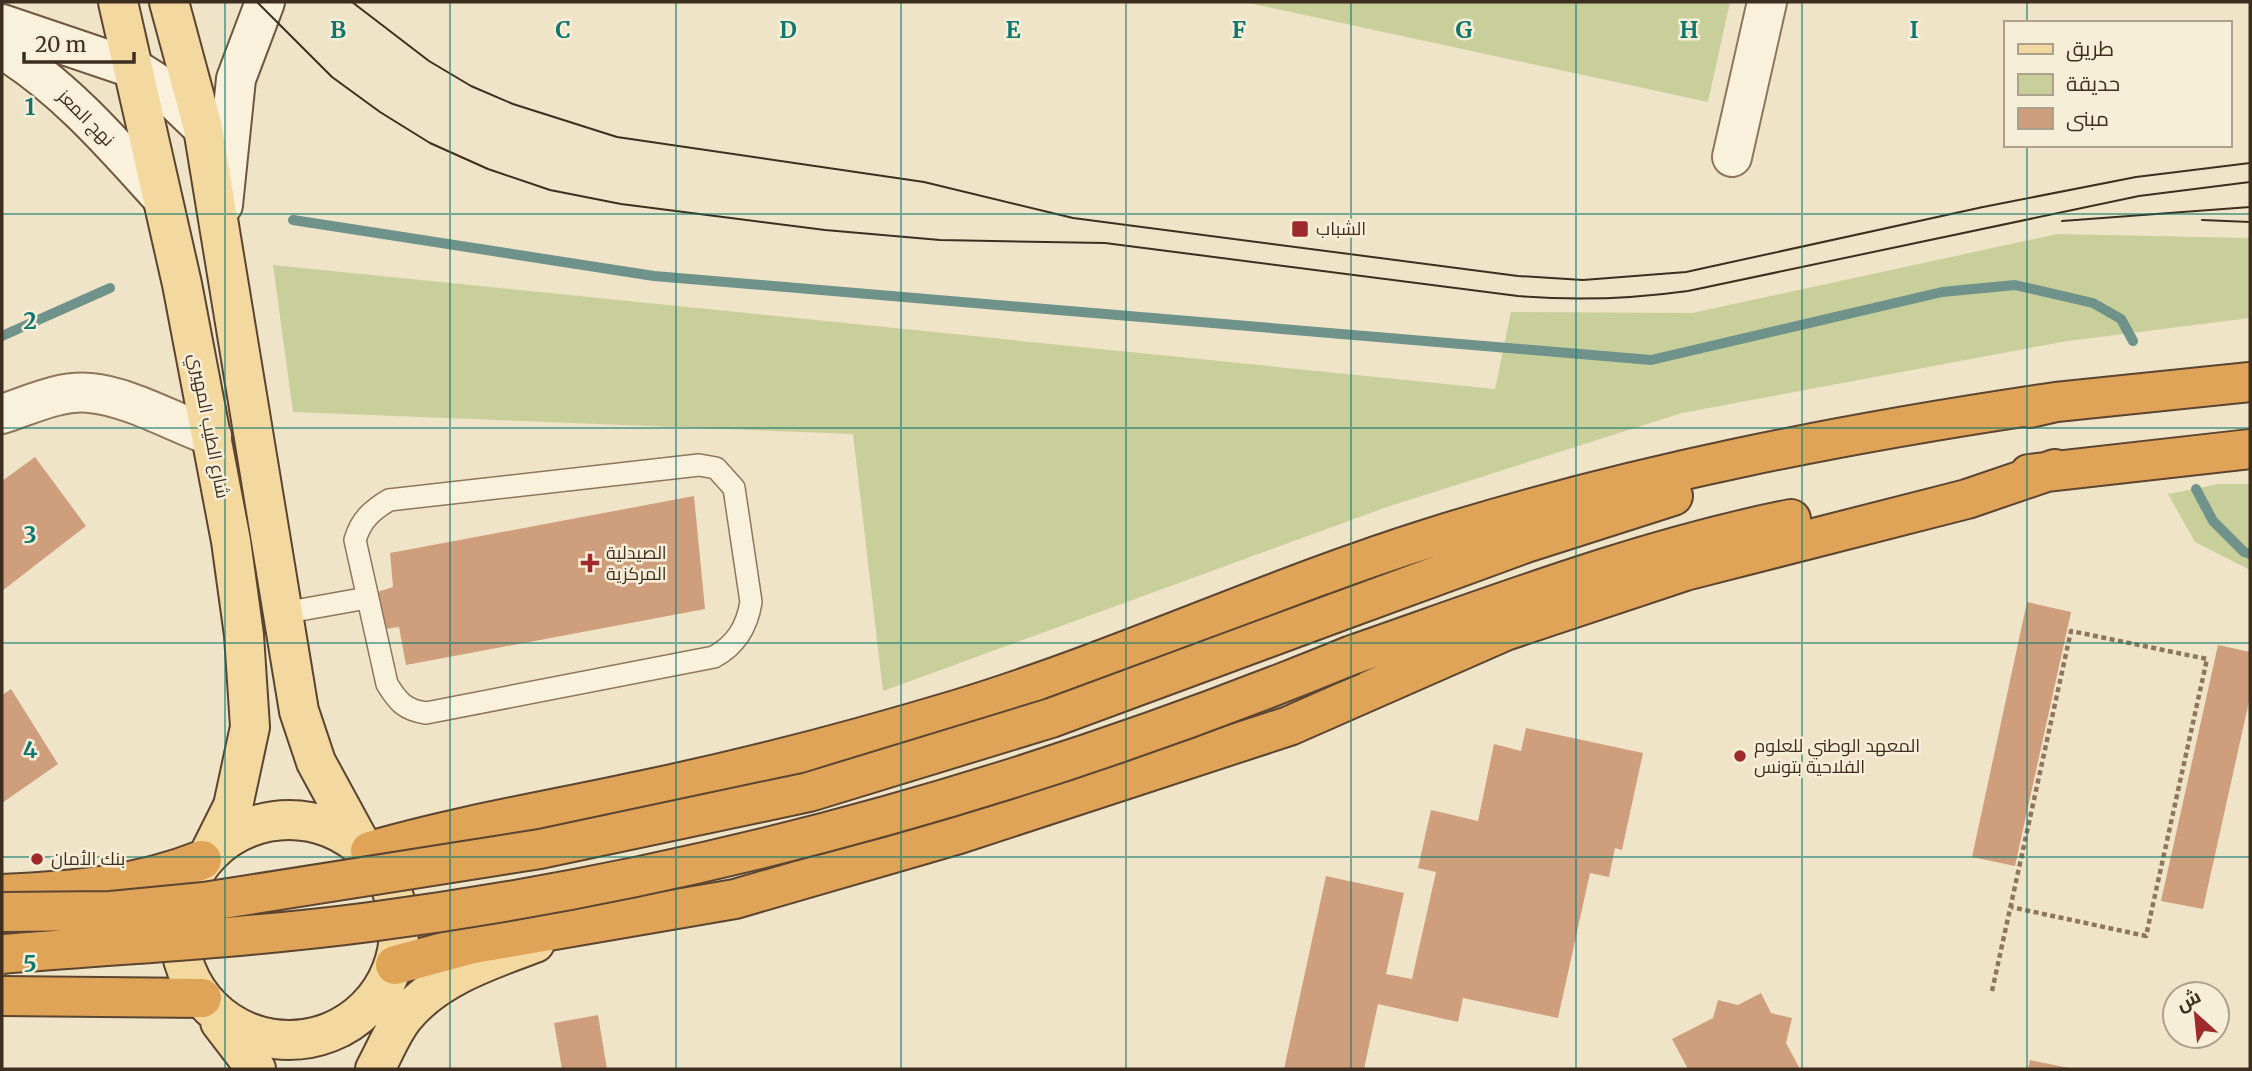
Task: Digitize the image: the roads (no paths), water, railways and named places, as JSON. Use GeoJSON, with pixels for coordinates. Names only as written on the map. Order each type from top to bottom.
{"type":"FeatureCollection","features":[{"type":"Feature","properties":{"kind":"highway"},"geometry":{"type":"LineString","coordinates":[[364,846],[673,783],[814,749],[960,708],[1122,653],[1426,539],[1577,495],[1799,444],[1908,424],[2056,402],[2250,382]]}},
{"type":"Feature","properties":{"kind":"highway"},"geometry":{"type":"LineString","coordinates":[[2,912],[111,911],[204,902],[540,849],[809,792],[1051,718],[1526,543],[1742,473],[2056,402]]}},
{"type":"Feature","properties":{"kind":"highway"},"geometry":{"type":"LineString","coordinates":[[2,954],[208,941],[373,922],[547,893],[691,865],[856,826],[1039,770],[1256,694],[1352,655],[1550,587],[1737,530],[2055,469],[2250,449]]}},
{"type":"Feature","properties":{"kind":"highway"},"geometry":{"type":"LineString","coordinates":[[386,982],[473,944],[735,899],[960,834],[1289,726],[1505,631],[1672,575],[1967,499],[2055,469]]}},
{"type":"Feature","properties":{"kind":"highway"},"geometry":{"type":"LineString","coordinates":[[2,894],[77,891],[115,885],[175,871],[207,855]]}},
{"type":"Feature","properties":{"kind":"highway"},"geometry":{"type":"LineString","coordinates":[[2,996],[206,1003]]}},
{"type":"Feature","properties":{"kind":"main road","name":"شارع الطيب المهيري"},"geometry":{"type":"LineString","coordinates":[[118,2],[182,284],[212,436],[244,635],[250,727],[233,806],[207,855]]}},
{"type":"Feature","properties":{"kind":"main road"},"geometry":{"type":"LineString","coordinates":[[169,2],[203,128],[306,739],[331,794],[394,892],[400,929],[358,1069]]}},
{"type":"Feature","properties":{"kind":"main road"},"geometry":{"type":"LineString","coordinates":[[256,1069],[206,1003],[178,950],[178,914],[207,855],[241,830],[276,820],[313,822],[364,846]]}},
{"type":"Feature","properties":{"kind":"main road"},"geometry":{"type":"LineString","coordinates":[[375,1069],[404,1017],[439,986],[486,961],[580,927]]}},
{"type":"Feature","properties":{"kind":"main road"},"geometry":{"type":"LineString","coordinates":[[206,1003],[244,1032],[279,1041],[316,1038],[350,1023],[386,982]]}},
{"type":"Feature","properties":{"kind":"street"},"geometry":{"type":"LineString","coordinates":[[230,297],[223,213],[226,158],[236,79],[265,2]]}},
{"type":"Feature","properties":{"kind":"street"},"geometry":{"type":"LineString","coordinates":[[1731,157],[1767,2]]}},
{"type":"Feature","properties":{"kind":"street"},"geometry":{"type":"LineString","coordinates":[[2,24],[135,69],[154,81],[203,128]]}},
{"type":"Feature","properties":{"kind":"street","name":"نهج المعز"},"geometry":{"type":"LineString","coordinates":[[2,49],[47,80],[99,130],[162,198]]}},
{"type":"Feature","properties":{"kind":"street"},"geometry":{"type":"LineString","coordinates":[[2,414],[46,399],[90,393],[111,397],[212,436]]}},
{"type":"Feature","properties":{"kind":"lane"},"geometry":{"type":"LineString","coordinates":[[699,465],[716,468],[734,488],[751,602],[748,618],[739,636],[727,650],[714,657],[426,713],[410,710],[398,702],[387,684],[367,598],[355,540],[360,523],[389,500],[699,465]]}},
{"type":"Feature","properties":{"kind":"lane"},"geometry":{"type":"LineString","coordinates":[[283,613],[367,598]]}},
{"type":"Feature","properties":{"kind":"waterway"},"geometry":{"type":"LineString","coordinates":[[293,220],[654,276],[1651,360],[1942,292],[2015,285],[2093,303],[2121,319],[2133,341]]}},
{"type":"Feature","properties":{"kind":"waterway"},"geometry":{"type":"LineString","coordinates":[[2,336],[110,288]]}},
{"type":"Feature","properties":{"kind":"waterway"},"geometry":{"type":"LineString","coordinates":[[2196,489],[2213,521],[2244,552],[2250,554]]}},
{"type":"Feature","properties":{"kind":"tram line"},"geometry":{"type":"LineString","coordinates":[[257,2],[332,77],[380,112],[430,143],[488,169],[550,190],[621,204],[825,230],[940,240],[1105,243],[1518,296],[1603,298],[1688,291],[2139,196],[2250,182]]}},
{"type":"Feature","properties":{"kind":"tram line"},"geometry":{"type":"LineString","coordinates":[[352,2],[429,61],[471,86],[513,104],[617,137],[924,182],[1073,218],[1518,276],[1583,280],[1686,272],[1983,207],[2136,177],[2250,163]]}},
{"type":"Feature","properties":{"kind":"tram line"},"geometry":{"type":"LineString","coordinates":[[2062,221],[2250,207]]}},
{"type":"Feature","properties":{"kind":"tram line"},"geometry":{"type":"LineString","coordinates":[[2202,220],[2250,222]]}},
{"type":"Feature","properties":{"kind":"place","name":"الشباب"},"geometry":{"type":"Point","coordinates":[1300,229]}},
{"type":"Feature","properties":{"kind":"place","name":"الصيدلية المركزية"},"geometry":{"type":"Point","coordinates":[590,563]}},
{"type":"Feature","properties":{"kind":"place","name":"المعهد الوطني للعلوم الفلاحية بتونس"},"geometry":{"type":"Point","coordinates":[1740,756]}},
{"type":"Feature","properties":{"kind":"place","name":"بنك الأمان"},"geometry":{"type":"Point","coordinates":[37,859]}}]}
